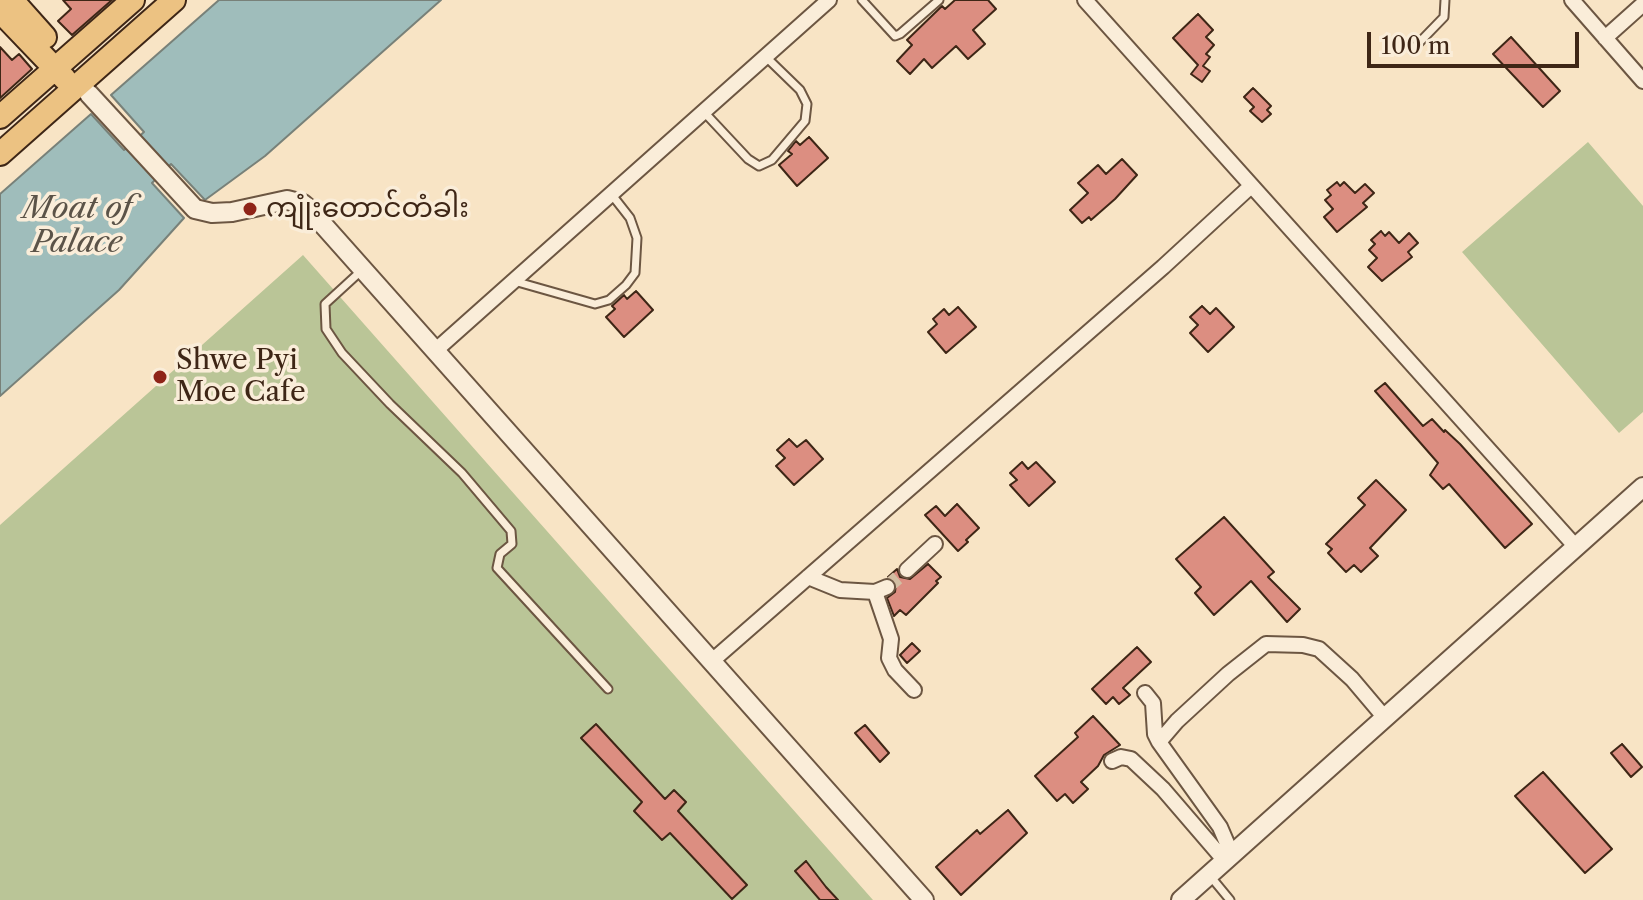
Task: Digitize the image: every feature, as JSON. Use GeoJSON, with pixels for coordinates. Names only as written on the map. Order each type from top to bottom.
{"type":"FeatureCollection","features":[{"type":"Feature","properties":{"kind":"main road"},"geometry":{"type":"LineString","coordinates":[[12,0],[60,64]]}},
{"type":"Feature","properties":{"kind":"main road"},"geometry":{"type":"LineString","coordinates":[[0,117],[133,0]]}},
{"type":"Feature","properties":{"kind":"main road"},"geometry":{"type":"LineString","coordinates":[[0,154],[87,91],[174,0]]}},
{"type":"Feature","properties":{"kind":"main road"},"geometry":{"type":"LineString","coordinates":[[0,11],[87,91]]}},
{"type":"Feature","properties":{"kind":"street"},"geometry":{"type":"LineString","coordinates":[[436,350],[829,0]]}},
{"type":"Feature","properties":{"kind":"street"},"geometry":{"type":"LineString","coordinates":[[1085,0],[1576,547]]}},
{"type":"Feature","properties":{"kind":"street"},"geometry":{"type":"LineString","coordinates":[[1095,12],[1106,0]]}},
{"type":"Feature","properties":{"kind":"street"},"geometry":{"type":"LineString","coordinates":[[1572,0],[1643,81]]}},
{"type":"Feature","properties":{"kind":"street"},"geometry":{"type":"LineString","coordinates":[[1605,38],[1643,4]]}},
{"type":"Feature","properties":{"kind":"street"},"geometry":{"type":"LineString","coordinates":[[87,91],[195,209],[209,213],[232,212],[274,202],[296,201],[310,210],[924,900]]}},
{"type":"Feature","properties":{"kind":"street"},"geometry":{"type":"LineString","coordinates":[[712,661],[1163,267],[1251,186]]}},
{"type":"Feature","properties":{"kind":"street"},"geometry":{"type":"LineString","coordinates":[[1181,900],[1643,487]]}},
{"type":"Feature","properties":{"kind":"street"},"geometry":{"type":"LineString","coordinates":[[907,570],[935,544]]}},
{"type":"Feature","properties":{"kind":"street"},"geometry":{"type":"LineString","coordinates":[[808,577],[840,590],[881,590],[891,639],[889,658],[895,670],[914,690]]}},
{"type":"Feature","properties":{"kind":"street"},"geometry":{"type":"LineString","coordinates":[[1159,742],[1228,674],[1266,644],[1303,645],[1319,649],[1352,679],[1385,718]]}},
{"type":"Feature","properties":{"kind":"street"},"geometry":{"type":"LineString","coordinates":[[1145,693],[1153,703],[1155,734],[1159,742],[1220,827],[1228,858]]}},
{"type":"Feature","properties":{"kind":"street"},"geometry":{"type":"LineString","coordinates":[[1112,761],[1121,757],[1131,759],[1228,858]]}},
{"type":"Feature","properties":{"kind":"lane"},"geometry":{"type":"LineString","coordinates":[[862,0],[895,36],[939,0]]}},
{"type":"Feature","properties":{"kind":"lane"},"geometry":{"type":"LineString","coordinates":[[1412,50],[1444,17],[1445,0]]}},
{"type":"Feature","properties":{"kind":"lane"},"geometry":{"type":"LineString","coordinates":[[703,111],[748,159],[759,166],[772,160],[805,121],[807,104],[800,90],[765,56]]}},
{"type":"Feature","properties":{"kind":"lane"},"geometry":{"type":"LineString","coordinates":[[514,281],[595,304],[609,300],[635,273],[637,238],[630,218],[612,195]]}},
{"type":"Feature","properties":{"kind":"lane"},"geometry":{"type":"LineString","coordinates":[[363,269],[325,304],[326,329],[342,353],[462,473],[511,531],[512,544],[500,554],[497,568],[608,689]]}},
{"type":"Feature","properties":{"kind":"lane"},"geometry":{"type":"LineString","coordinates":[[1209,875],[1230,900]]}},
{"type":"Feature","properties":{"kind":"green space"},"geometry":{"type":"Polygon","coordinates":[[[1588,142],[1643,206],[1643,412],[1619,433],[1462,252],[1588,142]]]}},
{"type":"Feature","properties":{"kind":"green space"},"geometry":{"type":"Polygon","coordinates":[[[303,255],[873,900],[0,900],[0,525],[303,255]]]}},
{"type":"Feature","properties":{"kind":"water","name":"Moat of Palace"},"geometry":{"type":"Polygon","coordinates":[[[219,0],[441,0],[265,156],[205,200],[171,164],[152,183],[184,218],[119,290],[0,396],[0,194],[91,114],[124,150],[144,132],[111,95],[219,0]]]}},
{"type":"Feature","properties":{"kind":"building"},"geometry":{"type":"Polygon","coordinates":[[[63,0],[112,0],[72,35],[58,21],[71,9],[63,0]]]}},
{"type":"Feature","properties":{"kind":"building"},"geometry":{"type":"Polygon","coordinates":[[[955,0],[988,0],[996,9],[973,30],[985,44],[968,59],[956,46],[932,68],[924,59],[910,74],[897,61],[912,45],[907,40],[942,6],[945,9],[955,0]]]}},
{"type":"Feature","properties":{"kind":"building"},"geometry":{"type":"Polygon","coordinates":[[[1198,14],[1213,30],[1206,37],[1214,45],[1206,54],[1210,57],[1203,66],[1210,71],[1202,82],[1191,74],[1198,65],[1173,38],[1198,14]]]}},
{"type":"Feature","properties":{"kind":"building"},"geometry":{"type":"Polygon","coordinates":[[[1511,37],[1560,91],[1543,107],[1493,54],[1511,37]]]}},
{"type":"Feature","properties":{"kind":"building"},"geometry":{"type":"Polygon","coordinates":[[[0,47],[12,60],[19,54],[32,69],[0,98],[0,47]]]}},
{"type":"Feature","properties":{"kind":"building"},"geometry":{"type":"Polygon","coordinates":[[[1253,88],[1271,106],[1267,110],[1271,114],[1262,122],[1250,111],[1254,107],[1244,97],[1253,88]]]}},
{"type":"Feature","properties":{"kind":"building"},"geometry":{"type":"Polygon","coordinates":[[[809,137],[828,158],[797,186],[779,165],[792,154],[788,151],[796,141],[800,145],[809,137]]]}},
{"type":"Feature","properties":{"kind":"building"},"geometry":{"type":"Polygon","coordinates":[[[1122,159],[1137,175],[1091,220],[1089,217],[1082,223],[1070,210],[1088,193],[1078,183],[1098,165],[1106,174],[1122,159]]]}},
{"type":"Feature","properties":{"kind":"building"},"geometry":{"type":"Polygon","coordinates":[[[1337,182],[1340,186],[1344,182],[1355,193],[1365,184],[1374,193],[1363,203],[1367,207],[1337,232],[1324,217],[1333,209],[1325,200],[1331,195],[1327,190],[1337,182]]]}},
{"type":"Feature","properties":{"kind":"building"},"geometry":{"type":"Polygon","coordinates":[[[1381,231],[1385,236],[1389,232],[1399,243],[1409,233],[1418,243],[1408,252],[1412,257],[1382,281],[1368,267],[1377,258],[1369,250],[1375,244],[1371,240],[1381,231]]]}},
{"type":"Feature","properties":{"kind":"building"},"geometry":{"type":"Polygon","coordinates":[[[636,291],[653,310],[624,337],[606,317],[624,295],[627,299],[636,291]]]}},
{"type":"Feature","properties":{"kind":"building"},"geometry":{"type":"Polygon","coordinates":[[[1202,306],[1210,314],[1216,308],[1234,327],[1208,352],[1190,333],[1198,325],[1190,317],[1202,306]]]}},
{"type":"Feature","properties":{"kind":"building"},"geometry":{"type":"Polygon","coordinates":[[[958,307],[976,327],[946,353],[928,332],[937,324],[933,319],[944,309],[949,315],[958,307]]]}},
{"type":"Feature","properties":{"kind":"building"},"geometry":{"type":"Polygon","coordinates":[[[1385,383],[1423,426],[1432,419],[1460,444],[1532,524],[1505,548],[1449,484],[1443,489],[1430,475],[1438,463],[1375,391],[1385,383]]]}},
{"type":"Feature","properties":{"kind":"building"},"geometry":{"type":"Polygon","coordinates":[[[789,439],[797,447],[806,440],[823,459],[794,485],[776,466],[785,458],[777,450],[789,439]]]}},
{"type":"Feature","properties":{"kind":"building"},"geometry":{"type":"Polygon","coordinates":[[[1022,462],[1028,469],[1036,462],[1055,482],[1029,506],[1010,485],[1017,480],[1010,473],[1022,462]]]}},
{"type":"Feature","properties":{"kind":"building"},"geometry":{"type":"Polygon","coordinates":[[[1376,480],[1406,510],[1370,548],[1378,556],[1361,572],[1354,565],[1346,572],[1328,553],[1332,549],[1326,544],[1365,505],[1358,498],[1376,480]]]}},
{"type":"Feature","properties":{"kind":"building"},"geometry":{"type":"Polygon","coordinates":[[[957,504],[979,528],[958,551],[925,515],[936,506],[945,516],[957,504]]]}},
{"type":"Feature","properties":{"kind":"building"},"geometry":{"type":"Polygon","coordinates":[[[1224,517],[1274,572],[1268,577],[1300,609],[1287,622],[1251,581],[1214,615],[1195,593],[1201,587],[1176,559],[1224,517]]]}},
{"type":"Feature","properties":{"kind":"building"},"geometry":{"type":"Polygon","coordinates":[[[928,564],[941,577],[936,581],[938,583],[906,615],[900,610],[894,616],[887,598],[895,592],[896,584],[888,577],[897,569],[900,577],[910,579],[928,564]]]}},
{"type":"Feature","properties":{"kind":"building"},"geometry":{"type":"Polygon","coordinates":[[[912,643],[920,651],[907,663],[900,655],[912,643]]]}},
{"type":"Feature","properties":{"kind":"building"},"geometry":{"type":"Polygon","coordinates":[[[1137,647],[1151,662],[1123,688],[1130,695],[1119,704],[1113,697],[1106,704],[1092,689],[1137,647]]]}},
{"type":"Feature","properties":{"kind":"building"},"geometry":{"type":"Polygon","coordinates":[[[1093,716],[1120,745],[1104,755],[1098,766],[1081,782],[1088,789],[1073,803],[1065,794],[1057,801],[1035,776],[1078,737],[1075,733],[1093,716]]]}},
{"type":"Feature","properties":{"kind":"building"},"geometry":{"type":"Polygon","coordinates":[[[596,724],[665,799],[674,790],[686,802],[678,811],[747,885],[732,899],[670,833],[662,840],[634,811],[642,802],[581,738],[596,724]]]}},
{"type":"Feature","properties":{"kind":"building"},"geometry":{"type":"Polygon","coordinates":[[[865,725],[889,753],[880,762],[855,733],[865,725]]]}},
{"type":"Feature","properties":{"kind":"building"},"geometry":{"type":"Polygon","coordinates":[[[1622,744],[1642,767],[1631,777],[1611,753],[1622,744]]]}},
{"type":"Feature","properties":{"kind":"building"},"geometry":{"type":"Polygon","coordinates":[[[1543,772],[1612,849],[1585,873],[1515,796],[1543,772]]]}},
{"type":"Feature","properties":{"kind":"building"},"geometry":{"type":"Polygon","coordinates":[[[1008,810],[1027,833],[961,895],[936,867],[977,830],[980,834],[1008,810]]]}},
{"type":"Feature","properties":{"kind":"building"},"geometry":{"type":"Polygon","coordinates":[[[806,861],[838,900],[820,900],[795,871],[806,861]]]}},
{"type":"Feature","properties":{"kind":"tunnel"},"geometry":{"type":"LineString","coordinates":[[887,587],[907,570]]}},
{"type":"Feature","properties":{"kind":"place","name":"ကျုံးတောင်တံခါး"},"geometry":{"type":"Point","coordinates":[250,209]}},
{"type":"Feature","properties":{"kind":"place","name":"Shwe Pyi Moe Cafe"},"geometry":{"type":"Point","coordinates":[160,377]}}]}
